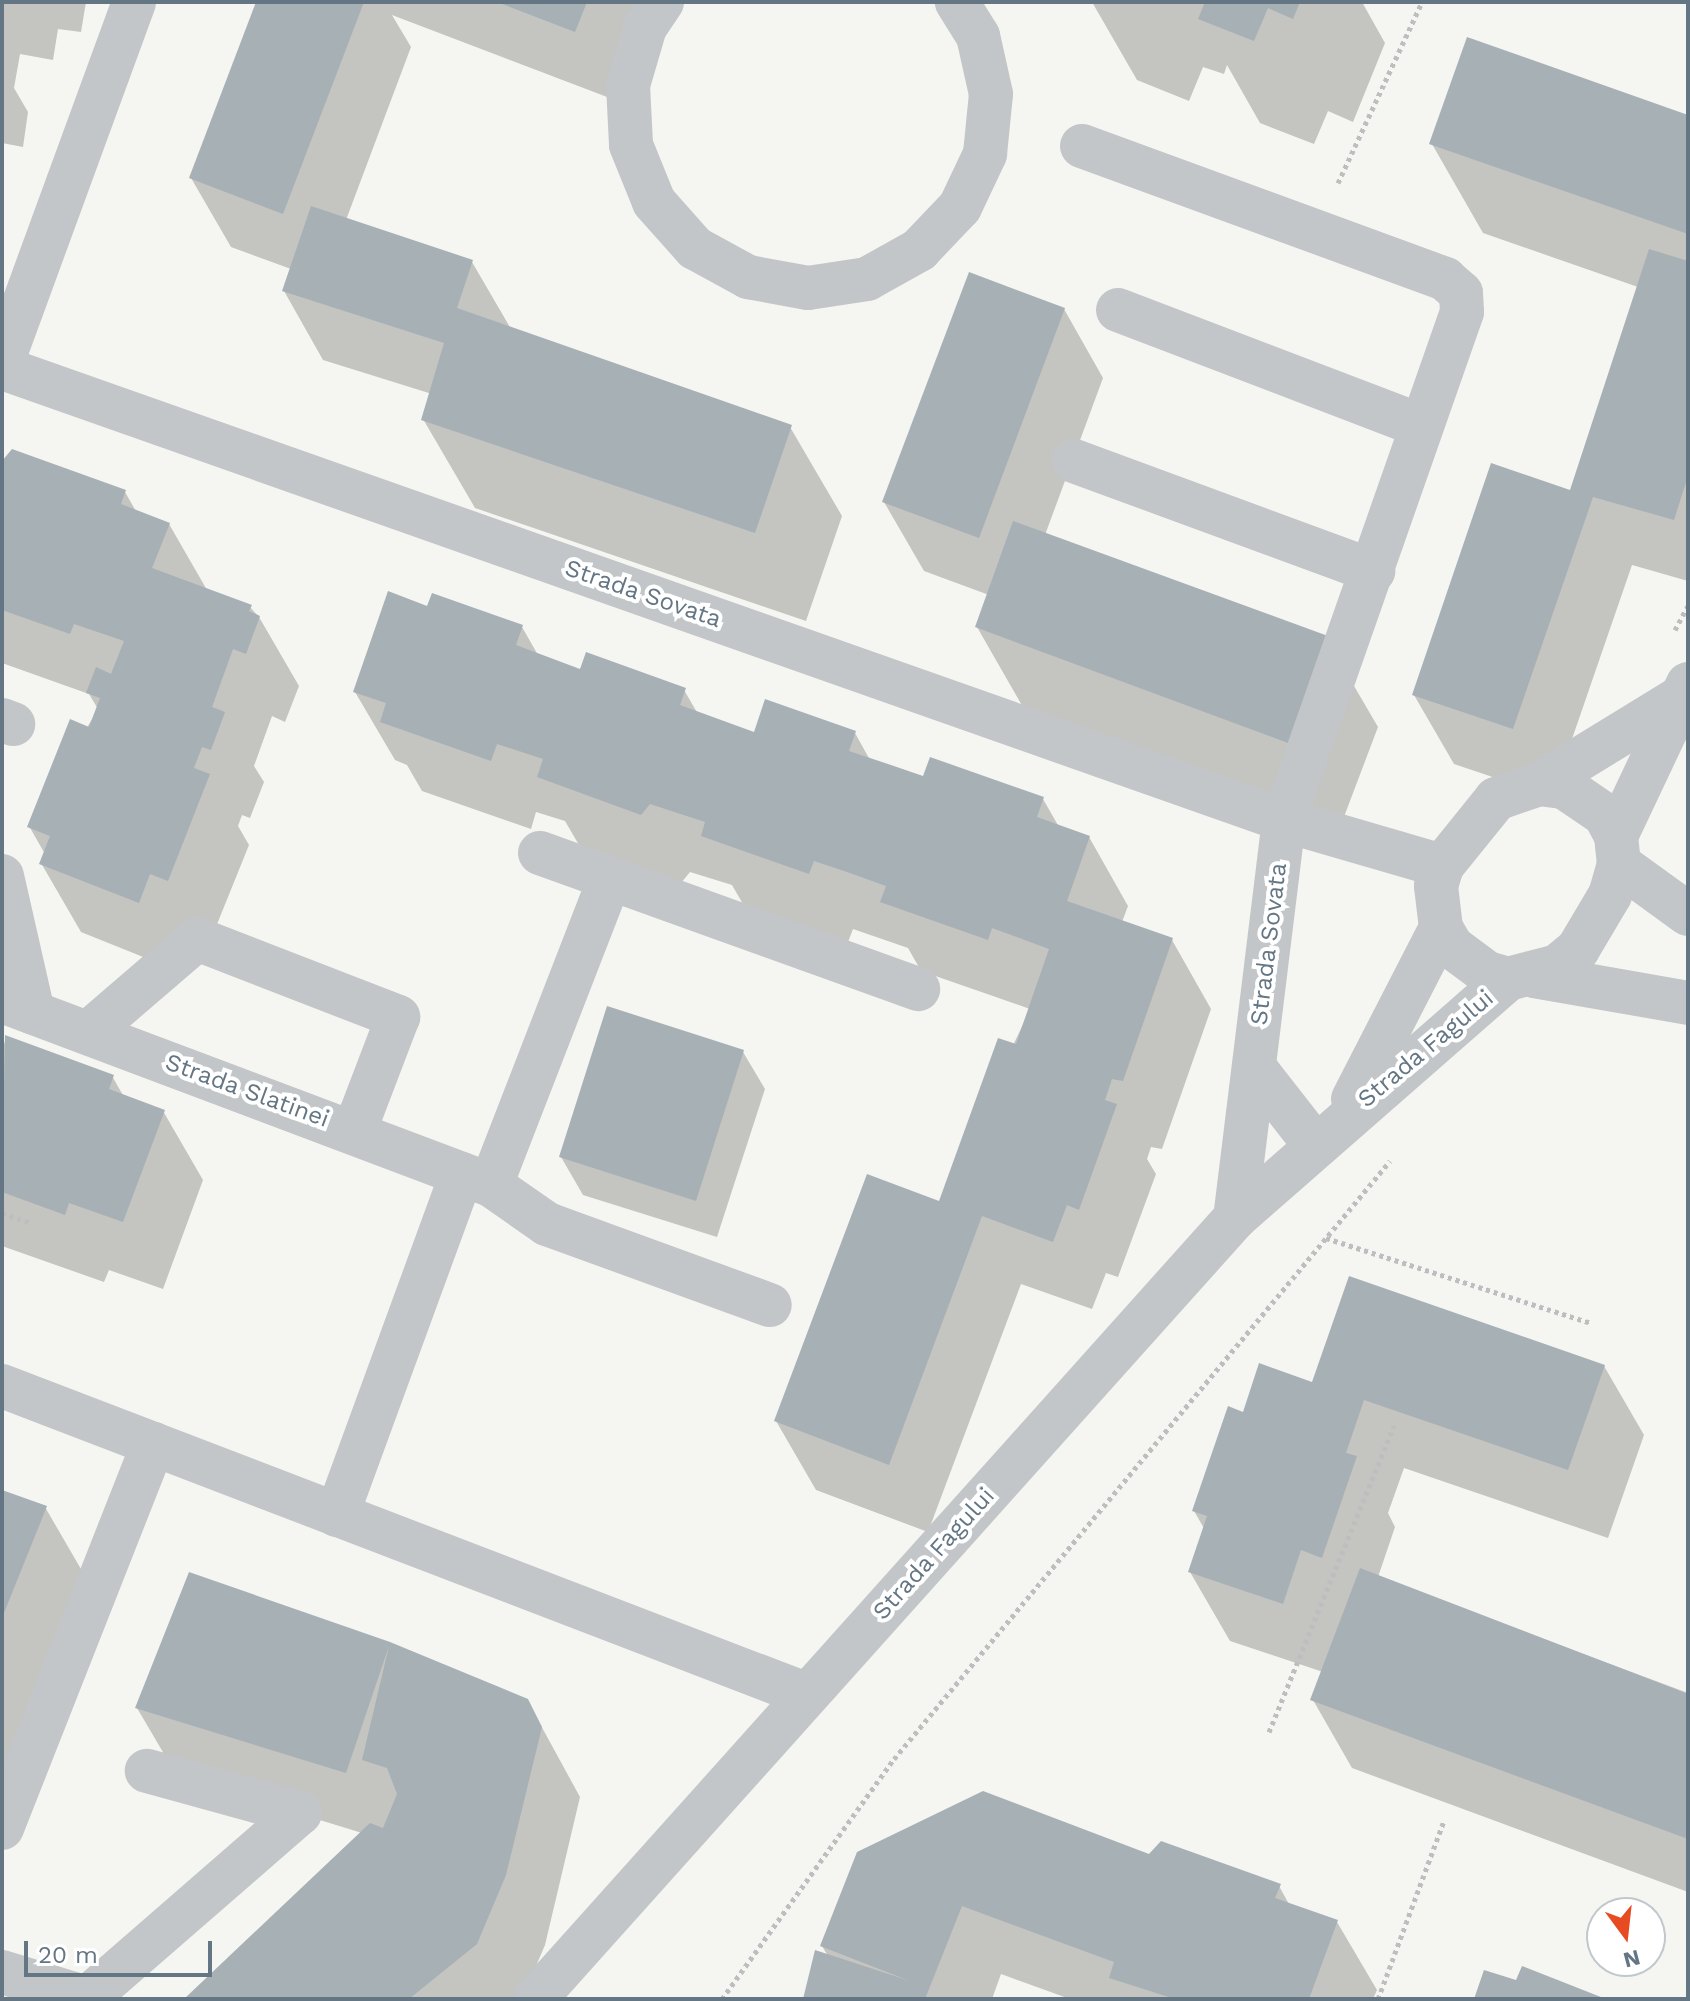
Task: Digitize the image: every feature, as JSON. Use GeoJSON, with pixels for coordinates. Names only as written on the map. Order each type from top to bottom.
{"type":"FeatureCollection","features":[{"type":"Feature","properties":{"kind":"street"},"geometry":{"type":"LineString","coordinates":[[2,366],[134,2]]}},
{"type":"Feature","properties":{"kind":"street"},"geometry":{"type":"LineString","coordinates":[[662,2],[645,27],[628,85],[631,145],[654,202],[695,248],[748,277],[808,288],[867,279],[919,250],[960,207],[985,154],[991,94],[978,36],[957,2]]}},
{"type":"Feature","properties":{"kind":"street"},"geometry":{"type":"LineString","coordinates":[[1082,146],[1445,279],[1461,293],[1462,312],[1419,425],[1373,571],[1284,820]]}},
{"type":"Feature","properties":{"kind":"street"},"geometry":{"type":"LineString","coordinates":[[1118,310],[1419,425]]}},
{"type":"Feature","properties":{"kind":"street","name":"Strada Sovata"},"geometry":{"type":"LineString","coordinates":[[2,366],[1284,820],[1442,866]]}},
{"type":"Feature","properties":{"kind":"street"},"geometry":{"type":"LineString","coordinates":[[1074,461],[1373,571]]}},
{"type":"Feature","properties":{"kind":"street","name":"Strada Fagului"},"geometry":{"type":"LineString","coordinates":[[1442,866],[1496,799],[1539,784],[1685,690]]}},
{"type":"Feature","properties":{"kind":"street","name":"Strada Fagului"},"geometry":{"type":"LineString","coordinates":[[535,1999],[805,1694],[1235,1218],[1329,1132],[1521,977],[1558,966],[1578,949],[1610,895],[1618,850],[1685,690]]}},
{"type":"Feature","properties":{"kind":"street"},"geometry":{"type":"LineString","coordinates":[[1539,784],[1564,787],[1586,798],[1605,815],[1618,850],[1688,914]]}},
{"type":"Feature","properties":{"kind":"street","name":"Strada Sovata"},"geometry":{"type":"LineString","coordinates":[[1235,1218],[1284,820]]}},
{"type":"Feature","properties":{"kind":"street"},"geometry":{"type":"LineString","coordinates":[[540,853],[918,989]]}},
{"type":"Feature","properties":{"kind":"street"},"geometry":{"type":"LineString","coordinates":[[1441,928],[1436,886],[1442,866]]}},
{"type":"Feature","properties":{"kind":"street"},"geometry":{"type":"LineString","coordinates":[[2,876],[18,1007]]}},
{"type":"Feature","properties":{"kind":"street"},"geometry":{"type":"LineString","coordinates":[[337,1515],[476,1180],[610,878]]}},
{"type":"Feature","properties":{"kind":"street","name":"Strada Fagului"},"geometry":{"type":"LineString","coordinates":[[1329,1132],[1441,928],[1468,962],[1521,977]]}},
{"type":"Feature","properties":{"kind":"street"},"geometry":{"type":"LineString","coordinates":[[89,1032],[197,939],[398,1017],[354,1132]]}},
{"type":"Feature","properties":{"kind":"street"},"geometry":{"type":"LineString","coordinates":[[1521,977],[1688,1003]]}},
{"type":"Feature","properties":{"kind":"street","name":"Strada Slatinei"},"geometry":{"type":"LineString","coordinates":[[18,1007],[476,1180],[547,1224],[770,1305]]}},
{"type":"Feature","properties":{"kind":"street"},"geometry":{"type":"LineString","coordinates":[[1254,1067],[1329,1132]]}},
{"type":"Feature","properties":{"kind":"street"},"geometry":{"type":"LineString","coordinates":[[2,1386],[805,1694]]}},
{"type":"Feature","properties":{"kind":"street"},"geometry":{"type":"LineString","coordinates":[[2,1828],[153,1444]]}},
{"type":"Feature","properties":{"kind":"street"},"geometry":{"type":"LineString","coordinates":[[2,1972],[87,1998],[300,1813],[147,1771]]}},
{"type":"Feature","properties":{"kind":"path"},"geometry":{"type":"LineString","coordinates":[[1316,231],[1422,2]]}},
{"type":"Feature","properties":{"kind":"path"},"geometry":{"type":"LineString","coordinates":[[722,1999],[894,1759],[1393,1157]]}},
{"type":"Feature","properties":{"kind":"path"},"geometry":{"type":"LineString","coordinates":[[2,1213],[28,1222]]}},
{"type":"Feature","properties":{"kind":"path"},"geometry":{"type":"LineString","coordinates":[[1326,1238],[1591,1323]]}},
{"type":"Feature","properties":{"kind":"path"},"geometry":{"type":"LineString","coordinates":[[1269,1732],[1394,1426]]}},
{"type":"Feature","properties":{"kind":"path"},"geometry":{"type":"LineString","coordinates":[[1378,1999],[1444,1821]]}},
{"type":"Feature","properties":{"kind":"building"},"geometry":{"type":"Polygon","coordinates":[[[256,2],[364,2],[283,214],[189,178],[256,2]]]}},
{"type":"Feature","properties":{"kind":"building"},"geometry":{"type":"Polygon","coordinates":[[[497,2],[587,2],[575,32],[497,2]]]}},
{"type":"Feature","properties":{"kind":"building"},"geometry":{"type":"Polygon","coordinates":[[[1205,2],[1300,2],[1293,19],[1268,8],[1254,41],[1198,19],[1205,2]]]}},
{"type":"Feature","properties":{"kind":"building"},"geometry":{"type":"Polygon","coordinates":[[[1467,37],[1688,115],[1688,234],[1429,144],[1467,37]]]}},
{"type":"Feature","properties":{"kind":"building"},"geometry":{"type":"Polygon","coordinates":[[[311,206],[473,260],[457,308],[792,425],[755,533],[421,420],[444,343],[282,291],[311,206]]]}},
{"type":"Feature","properties":{"kind":"building"},"geometry":{"type":"Polygon","coordinates":[[[1649,249],[1688,261],[1688,476],[1674,520],[1593,497],[1513,729],[1412,695],[1491,463],[1570,490],[1649,249]]]}},
{"type":"Feature","properties":{"kind":"building"},"geometry":{"type":"Polygon","coordinates":[[[969,272],[1065,308],[979,538],[882,502],[969,272]]]}},
{"type":"Feature","properties":{"kind":"building"},"geometry":{"type":"Polygon","coordinates":[[[12,449],[126,490],[121,504],[170,523],[152,568],[252,605],[249,611],[260,616],[246,654],[233,649],[212,707],[225,712],[211,750],[202,747],[194,768],[210,774],[168,881],[150,874],[139,903],[39,864],[50,836],[27,827],[70,719],[89,727],[100,698],[86,693],[96,667],[111,674],[124,641],[74,624],[70,634],[2,610],[2,461],[12,449]]]}},
{"type":"Feature","properties":{"kind":"building"},"geometry":{"type":"Polygon","coordinates":[[[1013,521],[1328,636],[1288,743],[975,627],[1013,521]]]}},
{"type":"Feature","properties":{"kind":"building"},"geometry":{"type":"Polygon","coordinates":[[[388,591],[427,606],[432,593],[523,625],[516,645],[580,669],[586,652],[686,688],[680,705],[754,732],[765,699],[856,731],[849,751],[923,776],[930,757],[1044,797],[1037,817],[1090,836],[1067,901],[1173,938],[1123,1081],[1112,1079],[1105,1100],[1117,1104],[1079,1210],[1067,1205],[1053,1242],[982,1216],[889,1465],[774,1421],[867,1174],[939,1201],[998,1038],[1016,1044],[1049,949],[992,928],[988,940],[880,902],[886,886],[814,861],[809,874],[701,836],[705,822],[650,804],[641,815],[537,777],[543,759],[497,744],[491,761],[380,722],[386,703],[353,692],[388,591]]]}},
{"type":"Feature","properties":{"kind":"building"},"geometry":{"type":"Polygon","coordinates":[[[607,1006],[744,1050],[696,1201],[559,1157],[607,1006]]]}},
{"type":"Feature","properties":{"kind":"building"},"geometry":{"type":"Polygon","coordinates":[[[5,1035],[114,1075],[109,1089],[165,1110],[123,1222],[69,1203],[65,1215],[2,1192],[5,1035]]]}},
{"type":"Feature","properties":{"kind":"building"},"geometry":{"type":"Polygon","coordinates":[[[1349,1276],[1605,1365],[1568,1470],[1364,1400],[1346,1453],[1357,1456],[1322,1558],[1301,1550],[1283,1604],[1188,1572],[1207,1516],[1192,1511],[1228,1406],[1243,1412],[1259,1363],[1312,1382],[1349,1276]]]}},
{"type":"Feature","properties":{"kind":"building"},"geometry":{"type":"Polygon","coordinates":[[[2,1490],[47,1506],[2,1618],[2,1490]]]}},
{"type":"Feature","properties":{"kind":"building"},"geometry":{"type":"Polygon","coordinates":[[[1360,1568],[1688,1694],[1688,1839],[1310,1700],[1360,1568]]]}},
{"type":"Feature","properties":{"kind":"building"},"geometry":{"type":"Polygon","coordinates":[[[189,1572],[390,1642],[528,1699],[542,1727],[506,1875],[477,1944],[409,1999],[184,1999],[370,1823],[383,1828],[397,1794],[387,1768],[362,1760],[389,1646],[346,1773],[135,1708],[189,1572]]]}},
{"type":"Feature","properties":{"kind":"building"},"geometry":{"type":"Polygon","coordinates":[[[983,1791],[1149,1854],[1161,1841],[1281,1884],[1275,1898],[1338,1920],[1309,1999],[1175,1999],[1109,1978],[1114,1962],[962,1906],[925,1999],[803,1999],[815,1950],[910,1981],[820,1946],[857,1852],[983,1791]]]}},
{"type":"Feature","properties":{"kind":"building"},"geometry":{"type":"Polygon","coordinates":[[[1522,1966],[1606,1999],[1474,1999],[1484,1970],[1516,1980],[1522,1966]]]}}]}
